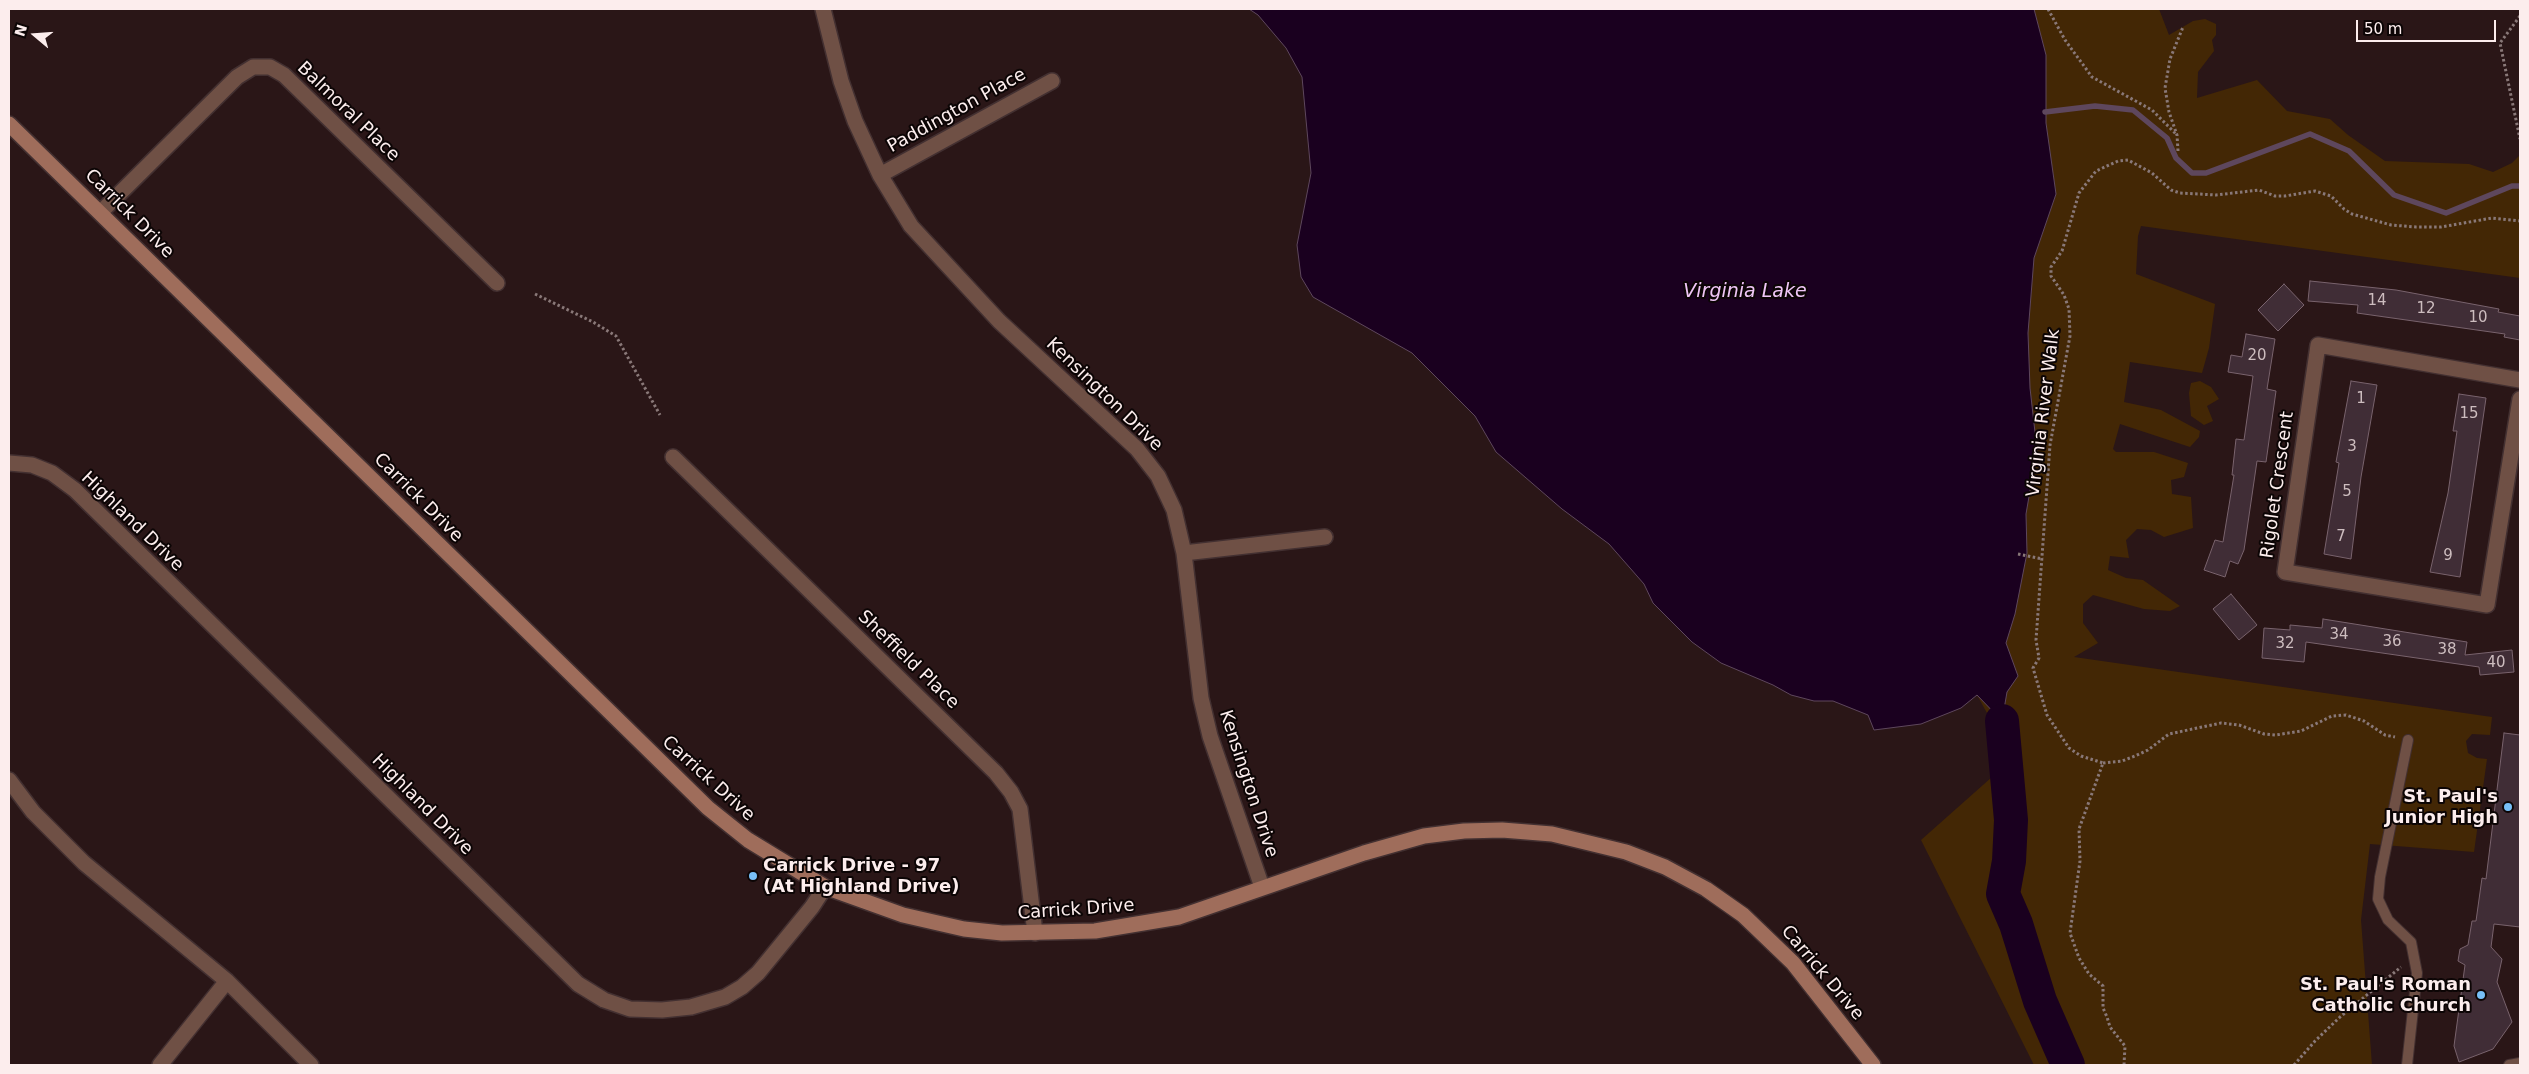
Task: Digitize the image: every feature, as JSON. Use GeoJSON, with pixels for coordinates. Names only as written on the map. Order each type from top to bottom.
{"type":"FeatureCollection","features":[{"type":"Feature","properties":{"kind":"street","name":"Kensington Drive"},"geometry":{"type":"LineString","coordinates":[[823,9],[841,81],[855,121],[880,175],[911,226],[999,321],[1137,449],[1158,476],[1174,510],[1184,553],[1201,698],[1210,736],[1262,887]]}},
{"type":"Feature","properties":{"kind":"street","name":"Balmoral Place"},"geometry":{"type":"LineString","coordinates":[[101,212],[237,77],[253,67],[270,68],[284,74],[497,283]]}},
{"type":"Feature","properties":{"kind":"street","name":"Paddington Place"},"geometry":{"type":"LineString","coordinates":[[880,175],[1052,81]]}},
{"type":"Feature","properties":{"kind":"street","name":"Carrick Drive"},"geometry":{"type":"LineString","coordinates":[[9,124],[708,808],[748,840],[825,887],[903,915],[938,924],[1002,933],[1095,930],[1179,918],[1214,907],[1262,887],[1407,841],[1464,831],[1502,830],[1552,834],[1626,852],[1665,867],[1706,889],[1743,915],[1793,963],[1873,1065]]}},
{"type":"Feature","properties":{"kind":"street","name":"Rigolet Crescent"},"geometry":{"type":"LineString","coordinates":[[2520,380],[2318,345],[2284,572],[2487,605],[2520,399]]}},
{"type":"Feature","properties":{"kind":"street","name":"Sheffield Place"},"geometry":{"type":"LineString","coordinates":[[673,457],[996,773],[1006,786],[1020,810],[1035,933]]}},
{"type":"Feature","properties":{"kind":"street","name":"Highland Drive"},"geometry":{"type":"LineString","coordinates":[[9,464],[32,465],[52,473],[75,490],[578,984],[604,1000],[630,1009],[662,1010],[691,1007],[725,997],[742,987],[758,973],[812,907],[825,887]]}},
{"type":"Feature","properties":{"kind":"street"},"geometry":{"type":"LineString","coordinates":[[1184,553],[1325,537]]}},
{"type":"Feature","properties":{"kind":"street"},"geometry":{"type":"LineString","coordinates":[[9,780],[33,812],[84,863],[227,981],[311,1065]]}},
{"type":"Feature","properties":{"kind":"street"},"geometry":{"type":"LineString","coordinates":[[160,1065],[227,981]]}},
{"type":"Feature","properties":{"kind":"lane"},"geometry":{"type":"LineString","coordinates":[[2407,1065],[2417,973],[2411,942],[2388,920],[2378,899],[2380,877],[2408,740]]}},
{"type":"Feature","properties":{"kind":"lane"},"geometry":{"type":"LineString","coordinates":[[2509,1065],[2520,1063]]}},
{"type":"Feature","properties":{"kind":"path"},"geometry":{"type":"LineString","coordinates":[[2048,9],[2065,40],[2092,77],[2152,110],[2177,134]]}},
{"type":"Feature","properties":{"kind":"path"},"geometry":{"type":"LineString","coordinates":[[2520,16],[2500,43],[2520,139]]}},
{"type":"Feature","properties":{"kind":"path"},"geometry":{"type":"LineString","coordinates":[[2178,151],[2177,134],[2169,112],[2165,88],[2170,59],[2183,27]]}},
{"type":"Feature","properties":{"kind":"path","name":"Virginia River Walk"},"geometry":{"type":"LineString","coordinates":[[2103,763],[2081,756],[2069,748],[2047,715],[2033,668],[2039,658],[2036,640],[2044,559],[2050,445],[2070,336],[2069,309],[2064,295],[2051,276],[2051,267],[2062,251],[2079,193],[2096,172],[2118,161],[2128,160],[2152,173],[2171,190],[2198,195],[2259,190],[2275,196],[2285,196],[2315,191],[2331,196],[2344,210],[2352,214],[2416,228],[2441,227],[2492,218],[2520,221]]}},
{"type":"Feature","properties":{"kind":"path"},"geometry":{"type":"LineString","coordinates":[[535,294],[585,318],[616,336],[660,416]]}},
{"type":"Feature","properties":{"kind":"path"},"geometry":{"type":"LineString","coordinates":[[2018,554],[2044,559]]}},
{"type":"Feature","properties":{"kind":"path"},"geometry":{"type":"LineString","coordinates":[[2124,1065],[2126,1046],[2108,1022],[2104,1008],[2103,986],[2089,974],[2079,958],[2070,933],[2080,862],[2079,829],[2103,763],[2122,761],[2135,756],[2148,750],[2169,734],[2221,723],[2240,725],[2264,734],[2276,735],[2301,731],[2332,716],[2346,715],[2364,722],[2385,735],[2408,740]]}},
{"type":"Feature","properties":{"kind":"path"},"geometry":{"type":"LineString","coordinates":[[2294,1065],[2314,1040],[2340,1017],[2398,969],[2414,959]]}},
{"type":"Feature","properties":{"kind":"shaded area"},"geometry":{"type":"Polygon","coordinates":[[[2034,9],[2159,9],[2169,35],[2193,21],[2205,19],[2216,24],[2216,35],[2212,40],[2214,51],[2198,72],[2197,98],[2257,80],[2287,111],[2330,119],[2348,135],[2385,161],[2469,164],[2493,172],[2512,163],[2520,155],[2520,278],[2141,226],[2138,236],[2136,274],[2215,304],[2209,348],[2202,373],[2130,362],[2124,402],[2161,410],[2200,431],[2199,437],[2190,447],[2120,424],[2113,449],[2116,452],[2154,452],[2188,463],[2184,477],[2171,480],[2172,494],[2191,497],[2193,528],[2164,537],[2151,530],[2137,529],[2126,540],[2129,558],[2110,556],[2108,570],[2126,578],[2143,580],[2180,606],[2170,611],[2144,609],[2093,595],[2083,604],[2083,623],[2098,643],[2074,657],[2492,717],[2490,735],[2472,734],[2466,741],[2468,753],[2477,758],[2487,759],[2474,852],[2370,844],[2361,920],[2372,1065],[2034,1065],[1921,840],[1992,777],[1987,713],[1977,695],[1994,689],[2027,553],[2026,514],[2037,450],[2030,388],[2028,333],[2034,258],[2056,194],[2046,123],[2046,55],[2034,9]]]}},
{"type":"Feature","properties":{"kind":"shaded area"},"geometry":{"type":"Polygon","coordinates":[[[2200,381],[2211,387],[2219,399],[2207,406],[2213,421],[2204,425],[2191,416],[2189,393],[2191,383],[2200,381]]]}},
{"type":"Feature","properties":{"kind":"water","name":"Virginia Lake"},"geometry":{"type":"Polygon","coordinates":[[[1249,9],[2034,9],[2046,55],[2046,123],[2056,194],[2034,258],[2028,333],[2030,388],[2037,450],[2026,514],[2027,553],[2015,614],[2006,643],[2018,676],[2007,692],[2002,721],[1977,695],[1961,708],[1921,724],[1874,730],[1868,715],[1833,701],[1814,701],[1791,695],[1773,685],[1721,663],[1692,642],[1653,603],[1644,584],[1609,544],[1562,509],[1496,452],[1475,416],[1412,353],[1313,297],[1301,277],[1297,245],[1311,173],[1302,77],[1286,48],[1258,15],[1249,9]]]}},
{"type":"Feature","properties":{"kind":"building"},"geometry":{"type":"Polygon","coordinates":[[[2310,281],[2396,290],[2499,309],[2498,312],[2520,316],[2520,340],[2504,337],[2505,334],[2357,313],[2358,305],[2308,301],[2310,281]]]}},
{"type":"Feature","properties":{"kind":"building"},"geometry":{"type":"Polygon","coordinates":[[[2284,284],[2304,305],[2278,331],[2258,310],[2284,284]]]}},
{"type":"Feature","properties":{"kind":"building"},"geometry":{"type":"Polygon","coordinates":[[[2246,334],[2275,339],[2267,389],[2276,391],[2266,462],[2257,461],[2244,550],[2238,564],[2230,561],[2225,577],[2204,570],[2215,540],[2223,542],[2234,475],[2232,475],[2236,439],[2244,440],[2253,376],[2228,372],[2231,355],[2242,357],[2246,334]]]}},
{"type":"Feature","properties":{"kind":"building"},"geometry":{"type":"Polygon","coordinates":[[[2351,381],[2377,385],[2361,477],[2351,559],[2324,554],[2339,463],[2336,462],[2351,381]]]}},
{"type":"Feature","properties":{"kind":"building"},"geometry":{"type":"Polygon","coordinates":[[[2459,394],[2486,398],[2460,577],[2430,572],[2448,493],[2457,431],[2453,431],[2459,394]]]}},
{"type":"Feature","properties":{"kind":"building"},"geometry":{"type":"Polygon","coordinates":[[[2231,594],[2257,625],[2239,640],[2213,609],[2231,594]]]}},
{"type":"Feature","properties":{"kind":"building"},"geometry":{"type":"Polygon","coordinates":[[[2323,619],[2467,642],[2465,655],[2512,650],[2514,672],[2480,675],[2479,667],[2306,642],[2304,662],[2262,658],[2264,628],[2290,630],[2290,625],[2322,628],[2323,619]]]}},
{"type":"Feature","properties":{"kind":"building"},"geometry":{"type":"Polygon","coordinates":[[[2504,733],[2520,735],[2520,927],[2494,924],[2491,947],[2502,959],[2497,982],[2512,1022],[2493,1049],[2459,1062],[2454,1046],[2465,965],[2458,961],[2460,949],[2468,945],[2472,921],[2476,921],[2482,878],[2486,879],[2504,733]]]}},
{"type":"Feature","properties":{"kind":"waterway"},"geometry":{"type":"LineString","coordinates":[[2045,112],[2095,106],[2133,110],[2167,138],[2176,158],[2192,173],[2206,173],[2310,134],[2349,151],[2394,195],[2446,213],[2512,186],[2520,186]]}},
{"type":"Feature","properties":{"kind":"waterway"},"geometry":{"type":"LineString","coordinates":[[2002,721],[2011,820],[2009,861],[2003,894],[2016,924],[2040,1001],[2068,1065]]}},
{"type":"Feature","properties":{"kind":"place","name":"St. Paul's Junior High"},"geometry":{"type":"Point","coordinates":[2508,807]}},
{"type":"Feature","properties":{"kind":"place","name":"Carrick Drive - 97 (At Highland Drive)"},"geometry":{"type":"Point","coordinates":[753,876]}},
{"type":"Feature","properties":{"kind":"place","name":"St. Paul's Roman Catholic Church"},"geometry":{"type":"Point","coordinates":[2481,995]}}]}
